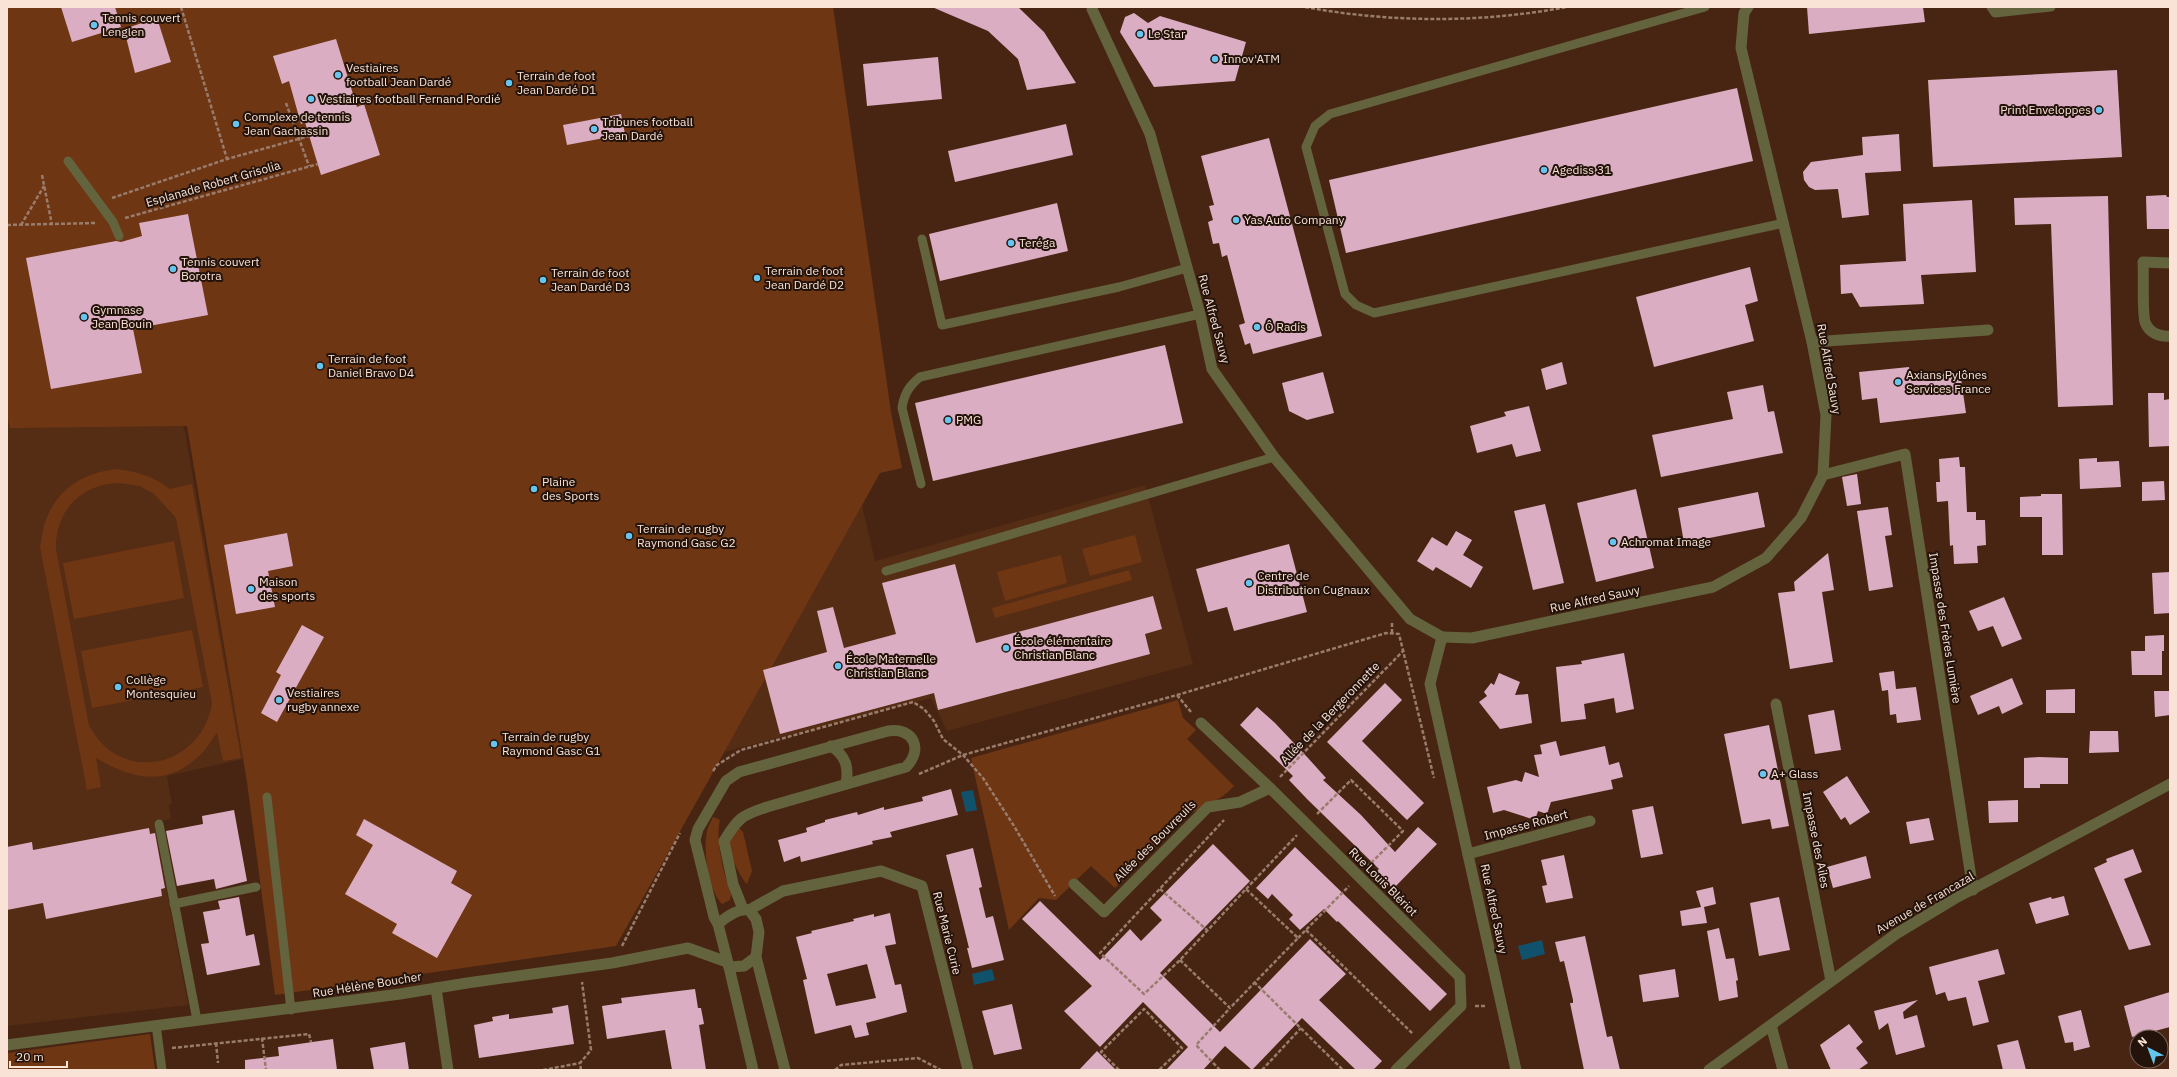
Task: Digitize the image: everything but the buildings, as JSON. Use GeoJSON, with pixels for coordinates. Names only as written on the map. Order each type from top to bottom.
{"type":"FeatureCollection","features":[{"type":"Feature","properties":{"kind":"street","name":"Rue Alfred Sauvy"},"geometry":{"type":"LineString","coordinates":[[1090,8],[1150,134],[1200,314],[1212,369],[1274,457],[1410,619],[1442,637],[1472,638],[1713,587],[1766,558],[1801,518],[1823,475],[1826,415],[1812,342],[1741,48],[1744,13],[1748,7]]}},
{"type":"Feature","properties":{"kind":"street"},"geometry":{"type":"LineString","coordinates":[[2170,263],[2144,262],[2145,322],[2151,330],[2160,337],[2170,336]]}},
{"type":"Feature","properties":{"kind":"street"},"geometry":{"type":"LineString","coordinates":[[1812,342],[1988,330]]}},
{"type":"Feature","properties":{"kind":"street","name":"Impasse des Frères Lumière"},"geometry":{"type":"LineString","coordinates":[[1823,475],[1905,454],[1973,890]]}},
{"type":"Feature","properties":{"kind":"street","name":"Rue Alfred Sauvy"},"geometry":{"type":"LineString","coordinates":[[1442,637],[1430,684],[1516,1070]]}},
{"type":"Feature","properties":{"kind":"street","name":"Impasse des Ailes"},"geometry":{"type":"LineString","coordinates":[[1776,704],[1831,981]]}},
{"type":"Feature","properties":{"kind":"street","name":"Rue Louis Blériot"},"geometry":{"type":"LineString","coordinates":[[1201,723],[1307,824],[1460,977],[1461,1006],[1396,1070]]}},
{"type":"Feature","properties":{"kind":"street"},"geometry":{"type":"LineString","coordinates":[[753,1070],[718,924],[711,903],[695,840],[698,829],[726,781],[739,772],[896,729],[904,731],[915,743],[914,756],[906,767],[754,811],[735,822],[724,841],[733,884],[746,909],[756,919],[759,932],[756,957],[785,1070]]}},
{"type":"Feature","properties":{"kind":"street"},"geometry":{"type":"LineString","coordinates":[[831,746],[840,752],[846,761],[848,772],[846,784]]}},
{"type":"Feature","properties":{"kind":"street","name":"Avenue de Francazal"},"geometry":{"type":"LineString","coordinates":[[1709,1070],[1896,934],[1973,890],[2170,784]]}},
{"type":"Feature","properties":{"kind":"street","name":"Allée des Bouvreuils"},"geometry":{"type":"LineString","coordinates":[[1074,884],[1104,912],[1208,807],[1240,802],[1270,788]]}},
{"type":"Feature","properties":{"kind":"street","name":"Impasse Robert"},"geometry":{"type":"LineString","coordinates":[[1468,854],[1590,821]]}},
{"type":"Feature","properties":{"kind":"street","name":"Rue Marie Curie"},"geometry":{"type":"LineString","coordinates":[[746,909],[783,891],[881,871],[922,886],[968,1070]]}},
{"type":"Feature","properties":{"kind":"street"},"geometry":{"type":"LineString","coordinates":[[718,924],[730,915],[746,909]]}},
{"type":"Feature","properties":{"kind":"street","name":"Rue Hélène Boucher"},"geometry":{"type":"LineString","coordinates":[[7,1045],[156,1025],[291,1010],[612,963],[688,948],[728,965]]}},
{"type":"Feature","properties":{"kind":"street"},"geometry":{"type":"LineString","coordinates":[[728,965],[744,966],[756,957]]}},
{"type":"Feature","properties":{"kind":"street"},"geometry":{"type":"LineString","coordinates":[[436,988],[448,1070]]}},
{"type":"Feature","properties":{"kind":"street"},"geometry":{"type":"LineString","coordinates":[[1771,1025],[1783,1070]]}},
{"type":"Feature","properties":{"kind":"lane"},"geometry":{"type":"LineString","coordinates":[[1706,7],[1330,114],[1315,126],[1306,147],[1345,294],[1356,306],[1374,313],[1784,223]]}},
{"type":"Feature","properties":{"kind":"lane"},"geometry":{"type":"LineString","coordinates":[[1990,7],[1995,13],[2051,7]]}},
{"type":"Feature","properties":{"kind":"lane"},"geometry":{"type":"LineString","coordinates":[[68,161],[113,222],[119,236]]}},
{"type":"Feature","properties":{"kind":"lane"},"geometry":{"type":"LineString","coordinates":[[922,240],[942,325],[1119,287],[1187,268]]}},
{"type":"Feature","properties":{"kind":"lane"},"geometry":{"type":"LineString","coordinates":[[921,484],[902,408],[904,397],[909,386],[920,377],[1200,314]]}},
{"type":"Feature","properties":{"kind":"lane"},"geometry":{"type":"LineString","coordinates":[[886,571],[1274,457]]}},
{"type":"Feature","properties":{"kind":"lane"},"geometry":{"type":"LineString","coordinates":[[266,798],[291,1010]]}},
{"type":"Feature","properties":{"kind":"lane"},"geometry":{"type":"LineString","coordinates":[[159,824],[197,1020]]}},
{"type":"Feature","properties":{"kind":"lane"},"geometry":{"type":"LineString","coordinates":[[174,904],[256,886]]}},
{"type":"Feature","properties":{"kind":"lane"},"geometry":{"type":"LineString","coordinates":[[156,1025],[162,1070]]}},
{"type":"Feature","properties":{"kind":"path"},"geometry":{"type":"LineString","coordinates":[[181,7],[227,159]]}},
{"type":"Feature","properties":{"kind":"path"},"geometry":{"type":"LineString","coordinates":[[1305,7],[1369,16],[1434,20],[1525,14],[1567,7]]}},
{"type":"Feature","properties":{"kind":"path"},"geometry":{"type":"LineString","coordinates":[[286,103],[309,166]]}},
{"type":"Feature","properties":{"kind":"path"},"geometry":{"type":"LineString","coordinates":[[98,202],[227,159],[309,136]]}},
{"type":"Feature","properties":{"kind":"path","name":"Esplanade Robert Grisolia"},"geometry":{"type":"LineString","coordinates":[[7,225],[52,225],[113,222],[318,164]]}},
{"type":"Feature","properties":{"kind":"path"},"geometry":{"type":"LineString","coordinates":[[42,175],[52,225]]}},
{"type":"Feature","properties":{"kind":"path"},"geometry":{"type":"LineString","coordinates":[[20,225],[44,186]]}},
{"type":"Feature","properties":{"kind":"path"},"geometry":{"type":"LineString","coordinates":[[916,775],[963,755],[1177,695],[1386,633],[1399,634]]}},
{"type":"Feature","properties":{"kind":"path","name":"Allée de la Bergeronnette"},"geometry":{"type":"LineString","coordinates":[[1270,788],[1404,650]]}},
{"type":"Feature","properties":{"kind":"path"},"geometry":{"type":"LineString","coordinates":[[1177,695],[1201,723]]}},
{"type":"Feature","properties":{"kind":"path"},"geometry":{"type":"LineString","coordinates":[[963,755],[995,795],[1055,896]]}},
{"type":"Feature","properties":{"kind":"path"},"geometry":{"type":"LineString","coordinates":[[1220,1070],[1196,1045],[1254,982],[1403,831],[1351,780],[1307,824],[1180,960],[1144,994],[1100,953],[1240,802]]}},
{"type":"Feature","properties":{"kind":"path"},"geometry":{"type":"LineString","coordinates":[[612,963],[681,832]]}},
{"type":"Feature","properties":{"kind":"path"},"geometry":{"type":"LineString","coordinates":[[1160,889],[1207,930]]}},
{"type":"Feature","properties":{"kind":"path"},"geometry":{"type":"LineString","coordinates":[[1246,889],[1298,938]]}},
{"type":"Feature","properties":{"kind":"path"},"geometry":{"type":"LineString","coordinates":[[1306,930],[1417,1038]]}},
{"type":"Feature","properties":{"kind":"path"},"geometry":{"type":"LineString","coordinates":[[1180,960],[1230,1008]]}},
{"type":"Feature","properties":{"kind":"path"},"geometry":{"type":"LineString","coordinates":[[543,1070],[580,1063],[591,1050],[580,967]]}},
{"type":"Feature","properties":{"kind":"path"},"geometry":{"type":"LineString","coordinates":[[1254,982],[1343,1070]]}},
{"type":"Feature","properties":{"kind":"path"},"geometry":{"type":"LineString","coordinates":[[1119,1070],[1101,1052],[1144,1009],[1182,1048],[1159,1070]]}},
{"type":"Feature","properties":{"kind":"path"},"geometry":{"type":"LineString","coordinates":[[1262,1070],[1301,1028]]}},
{"type":"Feature","properties":{"kind":"path"},"geometry":{"type":"LineString","coordinates":[[160,1049],[309,1034],[311,1042]]}},
{"type":"Feature","properties":{"kind":"path"},"geometry":{"type":"LineString","coordinates":[[262,1038],[266,1070]]}},
{"type":"Feature","properties":{"kind":"path"},"geometry":{"type":"LineString","coordinates":[[216,1043],[218,1063]]}},
{"type":"Feature","properties":{"kind":"path"},"geometry":{"type":"LineString","coordinates":[[835,1070],[841,1065],[918,1058],[941,1070]]}},
{"type":"Feature","properties":{"kind":"path"},"geometry":{"type":"LineString","coordinates":[[580,1063],[581,1070]]}},
{"type":"Feature","properties":{"kind":"shaded area","name":"Plaine des Sports"},"geometry":{"type":"Polygon","coordinates":[[[7,7],[833,7],[891,412],[902,468],[880,473],[616,946],[275,995],[247,782],[187,426],[10,428],[7,415],[7,7]]]}},
{"type":"Feature","properties":{"kind":"shaded area","name":"Collège Montesquieu"},"geometry":{"type":"Polygon","coordinates":[[[7,240],[126,240],[185,432],[243,759],[167,776],[172,804],[169,804],[171,819],[154,823],[188,1005],[7,1026],[7,240]]]}},
{"type":"Feature","properties":{"kind":"shaded area"},"geometry":{"type":"Polygon","coordinates":[[[115,469],[130,471],[151,477],[170,489],[192,484],[241,758],[223,761],[217,733],[202,753],[187,765],[162,776],[149,777],[136,775],[123,771],[96,758],[101,787],[87,790],[40,547],[47,517],[59,497],[74,483],[103,471],[115,469]],[[119,483],[93,488],[82,494],[65,512],[57,535],[56,549],[89,726],[100,742],[109,750],[125,759],[142,762],[158,761],[174,756],[187,747],[199,735],[207,720],[212,703],[176,518],[154,494],[140,486],[119,483]]]}},
{"type":"Feature","properties":{"kind":"shaded area"},"geometry":{"type":"Polygon","coordinates":[[[1145,485],[1193,664],[947,731],[931,698],[724,752],[862,505],[875,561],[1145,485]]]}},
{"type":"Feature","properties":{"kind":"shaded area"},"geometry":{"type":"Polygon","coordinates":[[[1135,535],[1142,562],[1090,576],[1082,549],[1135,535]]]}},
{"type":"Feature","properties":{"kind":"shaded area"},"geometry":{"type":"Polygon","coordinates":[[[174,541],[184,598],[74,619],[63,563],[174,541]]]}},
{"type":"Feature","properties":{"kind":"shaded area"},"geometry":{"type":"Polygon","coordinates":[[[1061,555],[1067,583],[1005,601],[997,572],[1061,555]]]}},
{"type":"Feature","properties":{"kind":"shaded area"},"geometry":{"type":"Polygon","coordinates":[[[1129,570],[1132,580],[995,618],[992,608],[1129,570]]]}},
{"type":"Feature","properties":{"kind":"shaded area"},"geometry":{"type":"Polygon","coordinates":[[[192,630],[203,687],[92,708],[81,651],[192,630]]]}},
{"type":"Feature","properties":{"kind":"shaded area"},"geometry":{"type":"Polygon","coordinates":[[[1178,700],[1183,718],[1196,730],[1187,739],[1234,786],[1223,796],[1183,818],[1115,888],[1091,866],[1056,900],[1039,898],[1009,930],[971,758],[1178,700]]]}},
{"type":"Feature","properties":{"kind":"shaded area"},"geometry":{"type":"Polygon","coordinates":[[[713,817],[720,820],[719,847],[723,868],[731,894],[730,900],[722,904],[713,889],[706,859],[707,831],[713,817]]]}},
{"type":"Feature","properties":{"kind":"shaded area"},"geometry":{"type":"Polygon","coordinates":[[[739,828],[743,832],[752,871],[747,884],[741,876],[730,851],[730,841],[739,828]]]}},
{"type":"Feature","properties":{"kind":"shaded area"},"geometry":{"type":"Polygon","coordinates":[[[150,1034],[155,1070],[7,1070],[7,1053],[150,1034]]]}},
{"type":"Feature","properties":{"kind":"water"},"geometry":{"type":"Polygon","coordinates":[[[973,790],[977,810],[966,812],[961,792],[973,790]]]}},
{"type":"Feature","properties":{"kind":"water"},"geometry":{"type":"Polygon","coordinates":[[[1542,940],[1545,954],[1522,960],[1518,946],[1542,940]]]}},
{"type":"Feature","properties":{"kind":"water"},"geometry":{"type":"Polygon","coordinates":[[[992,969],[995,980],[974,985],[972,974],[992,969]]]}},
{"type":"Feature","properties":{"kind":"place","name":"Tennis couvert Lenglen"},"geometry":{"type":"Point","coordinates":[94,25]}},
{"type":"Feature","properties":{"kind":"place","name":"Le Star"},"geometry":{"type":"Point","coordinates":[1140,34]}},
{"type":"Feature","properties":{"kind":"place","name":"Innov'ATM"},"geometry":{"type":"Point","coordinates":[1215,59]}},
{"type":"Feature","properties":{"kind":"place","name":"Vestiaires football Jean Dardé"},"geometry":{"type":"Point","coordinates":[338,75]}},
{"type":"Feature","properties":{"kind":"place","name":"Terrain de foot Jean Dardé D1"},"geometry":{"type":"Point","coordinates":[509,83]}},
{"type":"Feature","properties":{"kind":"place","name":"Vestiaires football Fernand Pordié"},"geometry":{"type":"Point","coordinates":[311,99]}},
{"type":"Feature","properties":{"kind":"place","name":"Print Enveloppes"},"geometry":{"type":"Point","coordinates":[2099,110]}},
{"type":"Feature","properties":{"kind":"place","name":"Complexe de tennis Jean Gachassin"},"geometry":{"type":"Point","coordinates":[236,124]}},
{"type":"Feature","properties":{"kind":"place","name":"Tribunes football Jean Dardé"},"geometry":{"type":"Point","coordinates":[594,129]}},
{"type":"Feature","properties":{"kind":"place","name":"Agediss 31"},"geometry":{"type":"Point","coordinates":[1544,170]}},
{"type":"Feature","properties":{"kind":"place","name":"Yas Auto Company"},"geometry":{"type":"Point","coordinates":[1236,220]}},
{"type":"Feature","properties":{"kind":"place","name":"Teréga"},"geometry":{"type":"Point","coordinates":[1011,243]}},
{"type":"Feature","properties":{"kind":"place","name":"Tennis couvert Borotra"},"geometry":{"type":"Point","coordinates":[173,269]}},
{"type":"Feature","properties":{"kind":"place","name":"Terrain de foot Jean Dardé D2"},"geometry":{"type":"Point","coordinates":[757,278]}},
{"type":"Feature","properties":{"kind":"place","name":"Terrain de foot Jean Dardé D3"},"geometry":{"type":"Point","coordinates":[543,280]}},
{"type":"Feature","properties":{"kind":"place","name":"Gymnase Jean Bouin"},"geometry":{"type":"Point","coordinates":[84,317]}},
{"type":"Feature","properties":{"kind":"place","name":"Ô Radis"},"geometry":{"type":"Point","coordinates":[1257,327]}},
{"type":"Feature","properties":{"kind":"place","name":"Terrain de foot Daniel Bravo D4"},"geometry":{"type":"Point","coordinates":[320,366]}},
{"type":"Feature","properties":{"kind":"place","name":"Axians Pylônes Services France"},"geometry":{"type":"Point","coordinates":[1898,382]}},
{"type":"Feature","properties":{"kind":"place","name":"PMG"},"geometry":{"type":"Point","coordinates":[948,420]}},
{"type":"Feature","properties":{"kind":"place","name":"Plaine des Sports"},"geometry":{"type":"Point","coordinates":[534,489]}},
{"type":"Feature","properties":{"kind":"place","name":"Terrain de rugby Raymond Gasc G2"},"geometry":{"type":"Point","coordinates":[629,536]}},
{"type":"Feature","properties":{"kind":"place","name":"Achromat Image"},"geometry":{"type":"Point","coordinates":[1613,542]}},
{"type":"Feature","properties":{"kind":"place","name":"Centre de Distribution Cugnaux"},"geometry":{"type":"Point","coordinates":[1249,583]}},
{"type":"Feature","properties":{"kind":"place","name":"Maison des sports"},"geometry":{"type":"Point","coordinates":[251,589]}},
{"type":"Feature","properties":{"kind":"place","name":"École élémentaire Christian Blanc"},"geometry":{"type":"Point","coordinates":[1006,648]}},
{"type":"Feature","properties":{"kind":"place","name":"École Maternelle Christian Blanc"},"geometry":{"type":"Point","coordinates":[838,666]}},
{"type":"Feature","properties":{"kind":"place","name":"Collège Montesquieu"},"geometry":{"type":"Point","coordinates":[118,687]}},
{"type":"Feature","properties":{"kind":"place","name":"Vestiaires rugby annexe"},"geometry":{"type":"Point","coordinates":[279,700]}},
{"type":"Feature","properties":{"kind":"place","name":"Terrain de rugby Raymond Gasc G1"},"geometry":{"type":"Point","coordinates":[494,744]}},
{"type":"Feature","properties":{"kind":"place","name":"A+ Glass"},"geometry":{"type":"Point","coordinates":[1763,774]}}]}
